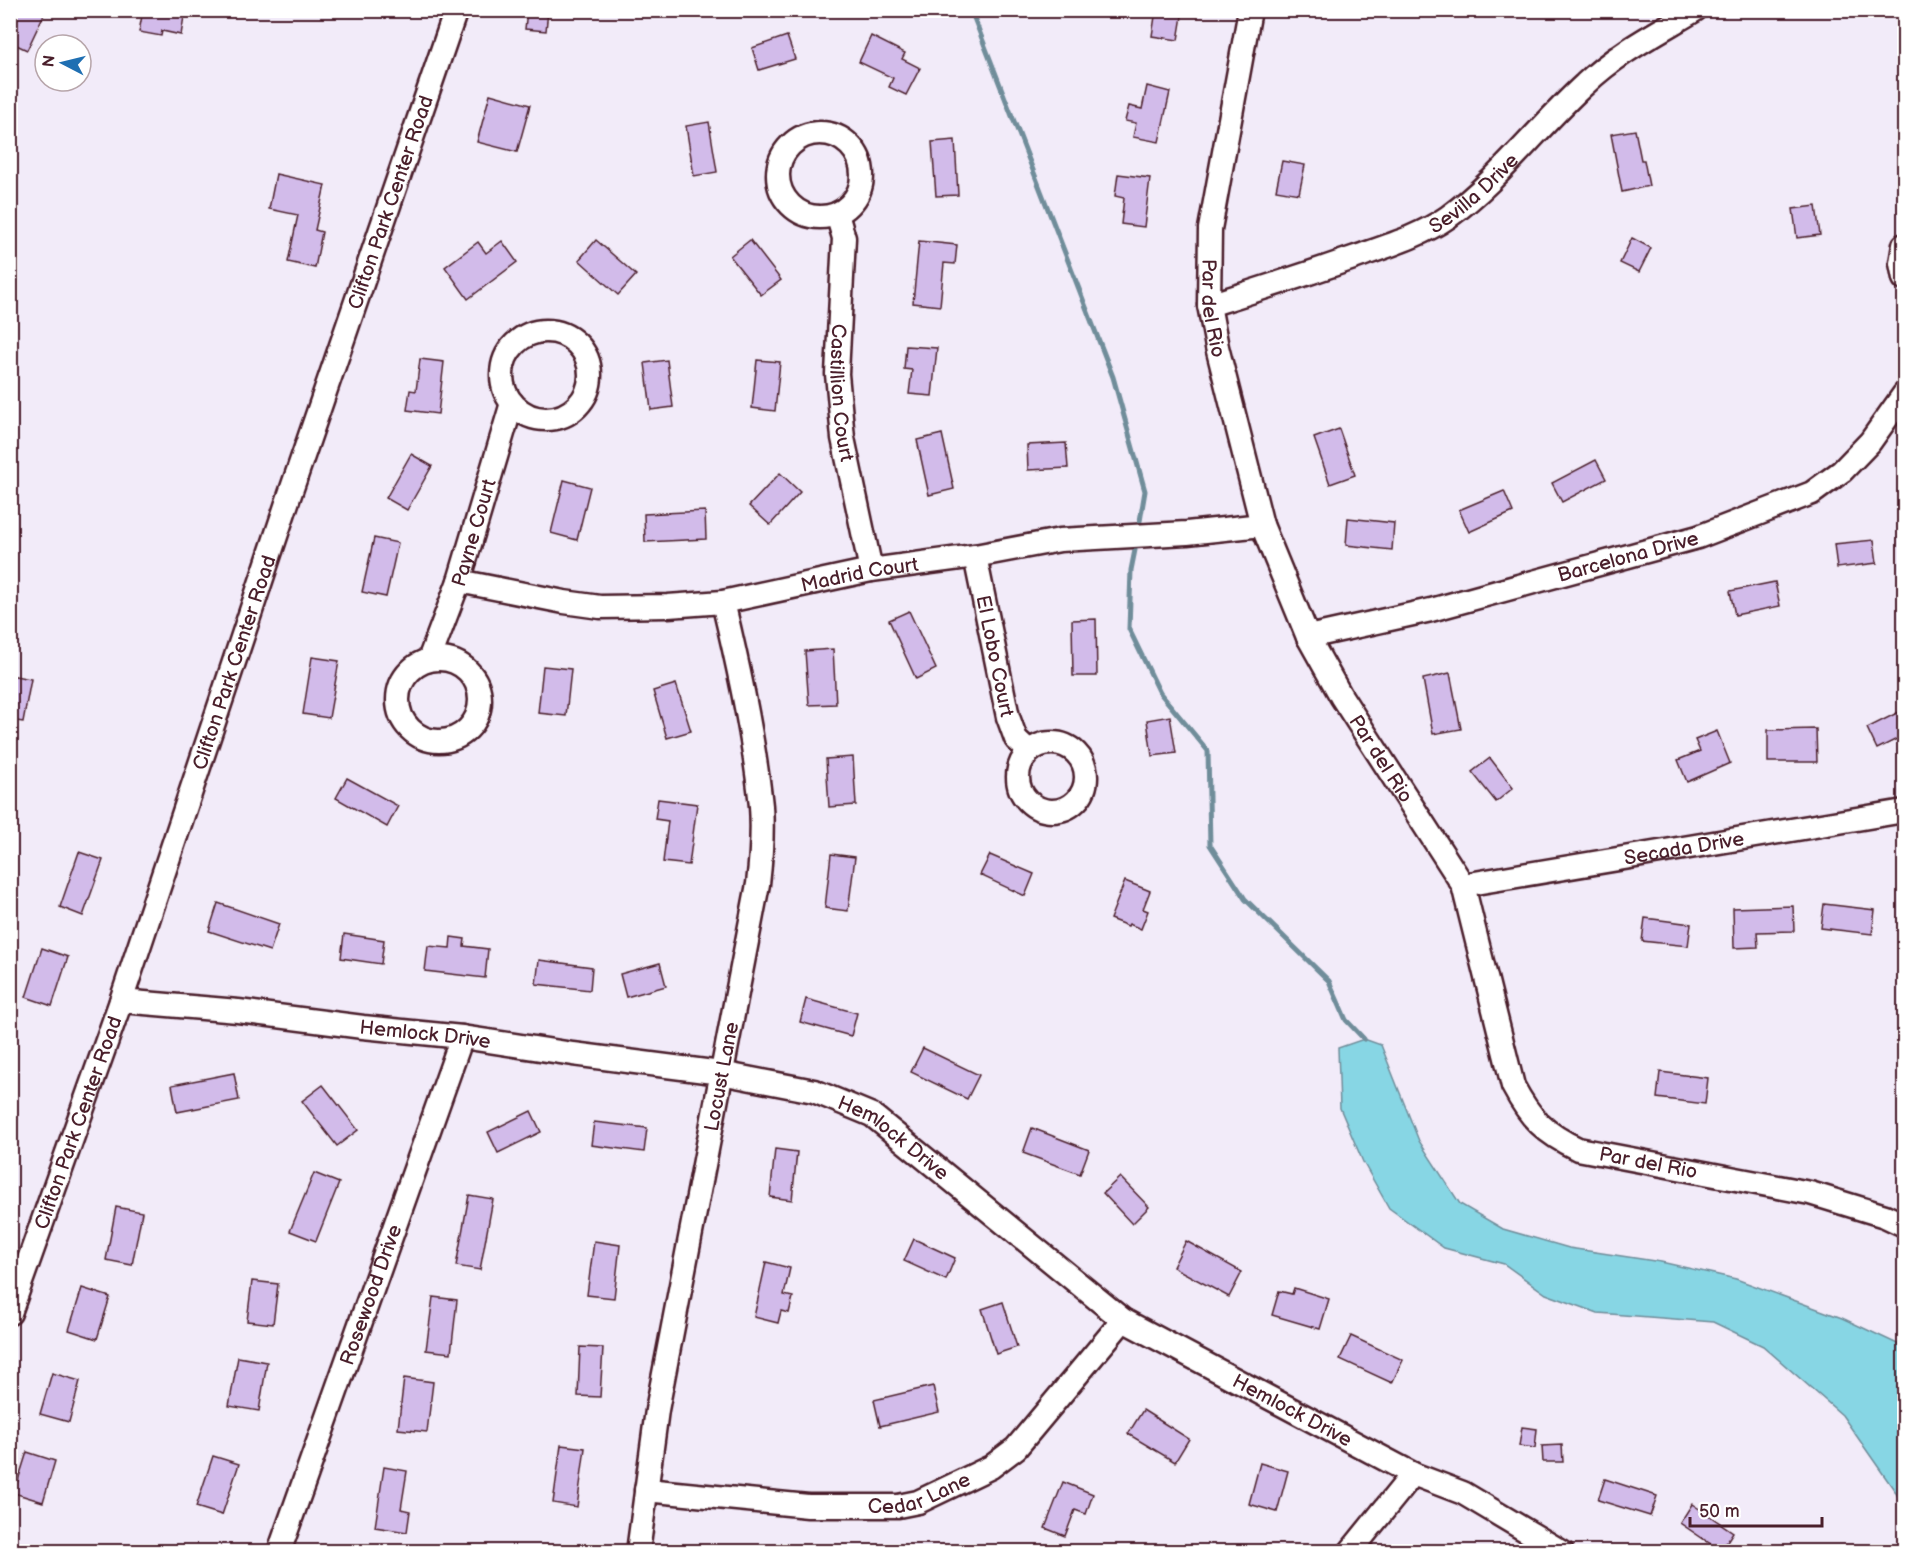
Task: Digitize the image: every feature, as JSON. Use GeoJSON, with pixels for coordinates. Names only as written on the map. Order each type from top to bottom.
{"type":"FeatureCollection","features":[{"type":"Feature","properties":{"kind":"street","name":"Clifton Park Center Road"},"geometry":{"type":"LineString","coordinates":[[10,1313],[121,1001],[290,494],[456,10]]}},
{"type":"Feature","properties":{"kind":"street","name":"Par del Rio"},"geometry":{"type":"LineString","coordinates":[[1250,10],[1210,229],[1209,305],[1217,347],[1262,525],[1308,637],[1341,696],[1463,885],[1513,1086],[1534,1120],[1556,1138],[1578,1149],[1810,1193],[1885,1216],[1905,1225]]}},
{"type":"Feature","properties":{"kind":"street","name":"Sevilla Drive"},"geometry":{"type":"LineString","coordinates":[[1209,305],[1408,239],[1446,218],[1476,196],[1587,81],[1614,59],[1695,10]]}},
{"type":"Feature","properties":{"kind":"street","name":"Castillion Court"},"geometry":{"type":"LineString","coordinates":[[837,214],[844,238],[837,374],[842,427],[871,570]]}},
{"type":"Feature","properties":{"kind":"street"},"geometry":{"type":"LineString","coordinates":[[1905,245],[1901,263],[1905,278]]}},
{"type":"Feature","properties":{"kind":"street","name":"Barcelona Drive"},"geometry":{"type":"LineString","coordinates":[[1308,637],[1431,610],[1688,540],[1812,493],[1842,471],[1870,442],[1905,394]]}},
{"type":"Feature","properties":{"kind":"street","name":"Payne Court"},"geometry":{"type":"LineString","coordinates":[[429,660],[459,581],[512,402]]}},
{"type":"Feature","properties":{"kind":"street","name":"Madrid Court"},"geometry":{"type":"LineString","coordinates":[[459,581],[600,607],[668,606],[723,602],[871,570],[975,556],[1060,540],[1187,533],[1262,525]]}},
{"type":"Feature","properties":{"kind":"street","name":"El Lobo Court"},"geometry":{"type":"LineString","coordinates":[[975,556],[1008,717],[1016,738],[1029,751]]}},
{"type":"Feature","properties":{"kind":"street","name":"Locust Lane"},"geometry":{"type":"LineString","coordinates":[[638,1551],[657,1410],[758,884],[762,847],[761,807],[743,693],[723,602]]}},
{"type":"Feature","properties":{"kind":"street","name":"Secada Drive"},"geometry":{"type":"LineString","coordinates":[[1463,885],[1905,812]]}},
{"type":"Feature","properties":{"kind":"street","name":"Hemlock Drive"},"geometry":{"type":"LineString","coordinates":[[121,1001],[238,1011],[462,1037],[720,1073],[814,1091],[872,1115],[1123,1320],[1413,1474],[1463,1493],[1562,1551]]}},
{"type":"Feature","properties":{"kind":"street","name":"Rosewood Drive"},"geometry":{"type":"LineString","coordinates":[[279,1551],[462,1037]]}},
{"type":"Feature","properties":{"kind":"street","name":"Cedar Lane"},"geometry":{"type":"LineString","coordinates":[[646,1490],[808,1506],[898,1506],[918,1502],[991,1467],[1016,1448],[1123,1320]]}},
{"type":"Feature","properties":{"kind":"street"},"geometry":{"type":"LineString","coordinates":[[1350,1551],[1413,1474]]}},
{"type":"Feature","properties":{"kind":"water"},"geometry":{"type":"Polygon","coordinates":[[[1364,1039],[1381,1045],[1419,1141],[1460,1204],[1503,1229],[1569,1248],[1661,1262],[1736,1279],[1842,1318],[1904,1347],[1904,1509],[1895,1491],[1842,1415],[1763,1346],[1713,1322],[1598,1313],[1546,1294],[1504,1264],[1444,1248],[1389,1208],[1363,1162],[1340,1108],[1338,1048],[1364,1039]]]}},
{"type":"Feature","properties":{"kind":"building"},"geometry":{"type":"Polygon","coordinates":[[[18,10],[46,10],[35,33],[33,33],[27,50],[10,42],[10,27],[18,10]]]}},
{"type":"Feature","properties":{"kind":"building"},"geometry":{"type":"Polygon","coordinates":[[[143,10],[185,10],[181,35],[162,31],[161,36],[139,32],[143,10]]]}},
{"type":"Feature","properties":{"kind":"building"},"geometry":{"type":"Polygon","coordinates":[[[527,10],[548,10],[546,31],[525,29],[527,10]]]}},
{"type":"Feature","properties":{"kind":"building"},"geometry":{"type":"Polygon","coordinates":[[[1156,10],[1183,10],[1178,40],[1152,36],[1156,10]]]}},
{"type":"Feature","properties":{"kind":"building"},"geometry":{"type":"Polygon","coordinates":[[[787,36],[795,59],[759,70],[752,48],[787,36]]]}},
{"type":"Feature","properties":{"kind":"building"},"geometry":{"type":"Polygon","coordinates":[[[871,36],[905,53],[902,59],[920,68],[906,95],[889,87],[893,78],[859,62],[871,36]]]}},
{"type":"Feature","properties":{"kind":"building"},"geometry":{"type":"Polygon","coordinates":[[[1147,86],[1170,92],[1159,142],[1133,137],[1136,123],[1125,121],[1129,106],[1142,109],[1147,86]]]}},
{"type":"Feature","properties":{"kind":"building"},"geometry":{"type":"Polygon","coordinates":[[[490,94],[530,105],[517,152],[477,142],[490,94]]]}},
{"type":"Feature","properties":{"kind":"building"},"geometry":{"type":"Polygon","coordinates":[[[709,122],[717,172],[694,176],[686,126],[709,122]]]}},
{"type":"Feature","properties":{"kind":"building"},"geometry":{"type":"Polygon","coordinates":[[[1635,130],[1649,186],[1622,192],[1611,134],[1635,130]]]}},
{"type":"Feature","properties":{"kind":"building"},"geometry":{"type":"Polygon","coordinates":[[[955,140],[958,195],[936,196],[932,142],[955,140]]]}},
{"type":"Feature","properties":{"kind":"building"},"geometry":{"type":"Polygon","coordinates":[[[1282,161],[1305,165],[1299,194],[1276,190],[1282,161]]]}},
{"type":"Feature","properties":{"kind":"building"},"geometry":{"type":"Polygon","coordinates":[[[276,174],[325,185],[315,230],[322,232],[315,268],[288,262],[298,215],[269,209],[276,174]]]}},
{"type":"Feature","properties":{"kind":"building"},"geometry":{"type":"Polygon","coordinates":[[[1118,174],[1150,178],[1144,227],[1121,224],[1124,198],[1115,196],[1118,174]]]}},
{"type":"Feature","properties":{"kind":"building"},"geometry":{"type":"Polygon","coordinates":[[[1816,206],[1820,235],[1797,238],[1793,209],[1816,206]]]}},
{"type":"Feature","properties":{"kind":"building"},"geometry":{"type":"Polygon","coordinates":[[[1632,238],[1651,248],[1639,272],[1620,263],[1632,238]]]}},
{"type":"Feature","properties":{"kind":"building"},"geometry":{"type":"Polygon","coordinates":[[[596,240],[636,275],[618,295],[579,260],[596,240]]]}},
{"type":"Feature","properties":{"kind":"building"},"geometry":{"type":"Polygon","coordinates":[[[750,240],[781,280],[761,295],[730,256],[750,240]]]}},
{"type":"Feature","properties":{"kind":"building"},"geometry":{"type":"Polygon","coordinates":[[[502,241],[517,262],[468,299],[445,267],[478,242],[486,253],[502,241]]]}},
{"type":"Feature","properties":{"kind":"building"},"geometry":{"type":"Polygon","coordinates":[[[919,241],[957,245],[955,264],[944,263],[940,306],[913,303],[919,241]]]}},
{"type":"Feature","properties":{"kind":"building"},"geometry":{"type":"Polygon","coordinates":[[[906,346],[937,348],[932,396],[909,394],[912,370],[904,369],[906,346]]]}},
{"type":"Feature","properties":{"kind":"building"},"geometry":{"type":"Polygon","coordinates":[[[420,359],[444,362],[438,414],[407,410],[410,390],[416,391],[420,359]]]}},
{"type":"Feature","properties":{"kind":"building"},"geometry":{"type":"Polygon","coordinates":[[[667,360],[673,407],[651,410],[645,363],[667,360]]]}},
{"type":"Feature","properties":{"kind":"building"},"geometry":{"type":"Polygon","coordinates":[[[757,360],[780,362],[775,411],[752,408],[757,360]]]}},
{"type":"Feature","properties":{"kind":"building"},"geometry":{"type":"Polygon","coordinates":[[[1339,429],[1355,475],[1330,484],[1314,438],[1339,429]]]}},
{"type":"Feature","properties":{"kind":"building"},"geometry":{"type":"Polygon","coordinates":[[[942,434],[954,489],[929,495],[917,440],[942,434]]]}},
{"type":"Feature","properties":{"kind":"building"},"geometry":{"type":"Polygon","coordinates":[[[1066,443],[1068,468],[1028,470],[1027,445],[1066,443]]]}},
{"type":"Feature","properties":{"kind":"building"},"geometry":{"type":"Polygon","coordinates":[[[411,454],[432,466],[407,510],[386,498],[411,454]]]}},
{"type":"Feature","properties":{"kind":"building"},"geometry":{"type":"Polygon","coordinates":[[[1596,460],[1606,479],[1562,502],[1552,483],[1596,460]]]}},
{"type":"Feature","properties":{"kind":"building"},"geometry":{"type":"Polygon","coordinates":[[[780,473],[800,492],[770,525],[749,506],[780,473]]]}},
{"type":"Feature","properties":{"kind":"building"},"geometry":{"type":"Polygon","coordinates":[[[564,480],[590,487],[577,540],[551,533],[564,480]]]}},
{"type":"Feature","properties":{"kind":"building"},"geometry":{"type":"Polygon","coordinates":[[[1504,491],[1513,512],[1469,532],[1459,510],[1504,491]]]}},
{"type":"Feature","properties":{"kind":"building"},"geometry":{"type":"Polygon","coordinates":[[[705,511],[706,539],[645,542],[644,514],[705,511]]]}},
{"type":"Feature","properties":{"kind":"building"},"geometry":{"type":"Polygon","coordinates":[[[1348,518],[1394,523],[1392,550],[1346,545],[1348,518]]]}},
{"type":"Feature","properties":{"kind":"building"},"geometry":{"type":"Polygon","coordinates":[[[374,538],[398,543],[386,597],[362,592],[374,538]]]}},
{"type":"Feature","properties":{"kind":"building"},"geometry":{"type":"Polygon","coordinates":[[[1874,540],[1877,563],[1837,568],[1834,544],[1874,540]]]}},
{"type":"Feature","properties":{"kind":"building"},"geometry":{"type":"Polygon","coordinates":[[[1775,582],[1780,606],[1735,615],[1730,591],[1775,582]]]}},
{"type":"Feature","properties":{"kind":"building"},"geometry":{"type":"Polygon","coordinates":[[[909,611],[936,669],[916,679],[889,620],[909,611]]]}},
{"type":"Feature","properties":{"kind":"building"},"geometry":{"type":"Polygon","coordinates":[[[1096,619],[1097,676],[1073,676],[1072,620],[1096,619]]]}},
{"type":"Feature","properties":{"kind":"building"},"geometry":{"type":"Polygon","coordinates":[[[833,649],[836,704],[809,705],[805,651],[833,649]]]}},
{"type":"Feature","properties":{"kind":"building"},"geometry":{"type":"Polygon","coordinates":[[[312,657],[339,661],[329,718],[303,714],[312,657]]]}},
{"type":"Feature","properties":{"kind":"building"},"geometry":{"type":"Polygon","coordinates":[[[543,666],[571,669],[566,716],[538,713],[543,666]]]}},
{"type":"Feature","properties":{"kind":"building"},"geometry":{"type":"Polygon","coordinates":[[[1450,673],[1461,729],[1433,734],[1423,679],[1450,673]]]}},
{"type":"Feature","properties":{"kind":"building"},"geometry":{"type":"Polygon","coordinates":[[[10,675],[31,679],[23,722],[10,720],[10,675]]]}},
{"type":"Feature","properties":{"kind":"building"},"geometry":{"type":"Polygon","coordinates":[[[676,684],[691,731],[667,738],[653,691],[676,684]]]}},
{"type":"Feature","properties":{"kind":"building"},"geometry":{"type":"Polygon","coordinates":[[[1905,709],[1905,735],[1877,749],[1867,728],[1905,709]]]}},
{"type":"Feature","properties":{"kind":"building"},"geometry":{"type":"Polygon","coordinates":[[[1170,716],[1176,753],[1152,756],[1147,720],[1170,716]]]}},
{"type":"Feature","properties":{"kind":"building"},"geometry":{"type":"Polygon","coordinates":[[[1816,729],[1817,762],[1768,762],[1768,730],[1816,729]]]}},
{"type":"Feature","properties":{"kind":"building"},"geometry":{"type":"Polygon","coordinates":[[[1717,731],[1730,763],[1687,782],[1678,760],[1700,751],[1695,740],[1717,731]]]}},
{"type":"Feature","properties":{"kind":"building"},"geometry":{"type":"Polygon","coordinates":[[[853,757],[856,805],[829,807],[826,759],[853,757]]]}},
{"type":"Feature","properties":{"kind":"building"},"geometry":{"type":"Polygon","coordinates":[[[1490,758],[1513,788],[1496,802],[1472,772],[1490,758]]]}},
{"type":"Feature","properties":{"kind":"building"},"geometry":{"type":"Polygon","coordinates":[[[347,778],[398,806],[387,827],[336,798],[347,778]]]}},
{"type":"Feature","properties":{"kind":"building"},"geometry":{"type":"Polygon","coordinates":[[[658,799],[697,804],[689,865],[663,862],[668,821],[655,819],[658,799]]]}},
{"type":"Feature","properties":{"kind":"building"},"geometry":{"type":"Polygon","coordinates":[[[79,852],[103,860],[83,916],[60,907],[79,852]]]}},
{"type":"Feature","properties":{"kind":"building"},"geometry":{"type":"Polygon","coordinates":[[[831,854],[855,857],[848,911],[825,908],[831,854]]]}},
{"type":"Feature","properties":{"kind":"building"},"geometry":{"type":"Polygon","coordinates":[[[990,855],[1034,874],[1025,896],[980,875],[990,855]]]}},
{"type":"Feature","properties":{"kind":"building"},"geometry":{"type":"Polygon","coordinates":[[[1125,881],[1150,891],[1143,909],[1148,911],[1141,929],[1110,919],[1125,881]]]}},
{"type":"Feature","properties":{"kind":"building"},"geometry":{"type":"Polygon","coordinates":[[[218,903],[279,924],[270,951],[209,931],[218,903]]]}},
{"type":"Feature","properties":{"kind":"building"},"geometry":{"type":"Polygon","coordinates":[[[1824,904],[1875,910],[1872,934],[1821,928],[1824,904]]]}},
{"type":"Feature","properties":{"kind":"building"},"geometry":{"type":"Polygon","coordinates":[[[1793,906],[1794,931],[1757,932],[1758,947],[1734,948],[1733,908],[1793,906]]]}},
{"type":"Feature","properties":{"kind":"building"},"geometry":{"type":"Polygon","coordinates":[[[1645,918],[1691,924],[1688,946],[1642,941],[1645,918]]]}},
{"type":"Feature","properties":{"kind":"building"},"geometry":{"type":"Polygon","coordinates":[[[344,934],[384,940],[381,964],[341,958],[344,934]]]}},
{"type":"Feature","properties":{"kind":"building"},"geometry":{"type":"Polygon","coordinates":[[[451,937],[465,939],[464,946],[488,949],[485,978],[425,971],[428,946],[450,948],[451,937]]]}},
{"type":"Feature","properties":{"kind":"building"},"geometry":{"type":"Polygon","coordinates":[[[42,948],[68,957],[52,1006],[26,997],[42,948]]]}},
{"type":"Feature","properties":{"kind":"building"},"geometry":{"type":"Polygon","coordinates":[[[539,960],[592,967],[590,990],[536,984],[539,960]]]}},
{"type":"Feature","properties":{"kind":"building"},"geometry":{"type":"Polygon","coordinates":[[[660,963],[666,986],[626,997],[620,974],[660,963]]]}},
{"type":"Feature","properties":{"kind":"building"},"geometry":{"type":"Polygon","coordinates":[[[806,999],[857,1013],[851,1036],[800,1022],[806,999]]]}},
{"type":"Feature","properties":{"kind":"building"},"geometry":{"type":"Polygon","coordinates":[[[923,1048],[979,1075],[967,1099],[911,1072],[923,1048]]]}},
{"type":"Feature","properties":{"kind":"building"},"geometry":{"type":"Polygon","coordinates":[[[1660,1072],[1708,1078],[1705,1104],[1657,1098],[1660,1072]]]}},
{"type":"Feature","properties":{"kind":"building"},"geometry":{"type":"Polygon","coordinates":[[[234,1073],[239,1100],[177,1112],[172,1085],[234,1073]]]}},
{"type":"Feature","properties":{"kind":"building"},"geometry":{"type":"Polygon","coordinates":[[[323,1085],[358,1130],[337,1146],[302,1101],[323,1085]]]}},
{"type":"Feature","properties":{"kind":"building"},"geometry":{"type":"Polygon","coordinates":[[[531,1111],[541,1132],[498,1153],[488,1132],[531,1111]]]}},
{"type":"Feature","properties":{"kind":"building"},"geometry":{"type":"Polygon","coordinates":[[[594,1122],[647,1128],[644,1152],[591,1145],[594,1122]]]}},
{"type":"Feature","properties":{"kind":"building"},"geometry":{"type":"Polygon","coordinates":[[[1032,1128],[1089,1150],[1080,1174],[1023,1153],[1032,1128]]]}},
{"type":"Feature","properties":{"kind":"building"},"geometry":{"type":"Polygon","coordinates":[[[775,1149],[797,1152],[792,1200],[770,1197],[775,1149]]]}},
{"type":"Feature","properties":{"kind":"building"},"geometry":{"type":"Polygon","coordinates":[[[314,1173],[339,1183],[316,1241],[290,1231],[314,1173]]]}},
{"type":"Feature","properties":{"kind":"building"},"geometry":{"type":"Polygon","coordinates":[[[1120,1177],[1149,1207],[1132,1224],[1103,1193],[1120,1177]]]}},
{"type":"Feature","properties":{"kind":"building"},"geometry":{"type":"Polygon","coordinates":[[[469,1195],[493,1199],[480,1270],[456,1266],[469,1195]]]}},
{"type":"Feature","properties":{"kind":"building"},"geometry":{"type":"Polygon","coordinates":[[[116,1207],[142,1212],[132,1265],[106,1260],[116,1207]]]}},
{"type":"Feature","properties":{"kind":"building"},"geometry":{"type":"Polygon","coordinates":[[[914,1239],[955,1258],[946,1280],[904,1261],[914,1239]]]}},
{"type":"Feature","properties":{"kind":"building"},"geometry":{"type":"Polygon","coordinates":[[[594,1241],[620,1245],[614,1298],[587,1295],[594,1241]]]}},
{"type":"Feature","properties":{"kind":"building"},"geometry":{"type":"Polygon","coordinates":[[[1186,1241],[1242,1272],[1229,1297],[1173,1267],[1186,1241]]]}},
{"type":"Feature","properties":{"kind":"building"},"geometry":{"type":"Polygon","coordinates":[[[766,1262],[790,1268],[784,1295],[793,1297],[789,1313],[781,1311],[778,1323],[754,1317],[766,1262]]]}},
{"type":"Feature","properties":{"kind":"building"},"geometry":{"type":"Polygon","coordinates":[[[252,1281],[278,1284],[273,1324],[247,1321],[252,1281]]]}},
{"type":"Feature","properties":{"kind":"building"},"geometry":{"type":"Polygon","coordinates":[[[82,1288],[110,1297],[97,1339],[69,1330],[82,1288]]]}},
{"type":"Feature","properties":{"kind":"building"},"geometry":{"type":"Polygon","coordinates":[[[1294,1288],[1329,1299],[1320,1329],[1272,1315],[1279,1291],[1292,1294],[1294,1288]]]}},
{"type":"Feature","properties":{"kind":"building"},"geometry":{"type":"Polygon","coordinates":[[[433,1297],[457,1300],[451,1353],[426,1350],[433,1297]]]}},
{"type":"Feature","properties":{"kind":"building"},"geometry":{"type":"Polygon","coordinates":[[[1003,1302],[1017,1347],[996,1354],[982,1309],[1003,1302]]]}},
{"type":"Feature","properties":{"kind":"building"},"geometry":{"type":"Polygon","coordinates":[[[1351,1336],[1403,1360],[1392,1383],[1340,1359],[1351,1336]]]}},
{"type":"Feature","properties":{"kind":"building"},"geometry":{"type":"Polygon","coordinates":[[[580,1347],[603,1348],[600,1397],[578,1396],[580,1347]]]}},
{"type":"Feature","properties":{"kind":"building"},"geometry":{"type":"Polygon","coordinates":[[[238,1357],[267,1362],[259,1411],[229,1406],[238,1357]]]}},
{"type":"Feature","properties":{"kind":"building"},"geometry":{"type":"Polygon","coordinates":[[[52,1373],[80,1381],[69,1422],[40,1414],[52,1373]]]}},
{"type":"Feature","properties":{"kind":"building"},"geometry":{"type":"Polygon","coordinates":[[[404,1378],[433,1382],[427,1432],[398,1429],[404,1378]]]}},
{"type":"Feature","properties":{"kind":"building"},"geometry":{"type":"Polygon","coordinates":[[[933,1386],[939,1412],[880,1426],[874,1400],[933,1386]]]}},
{"type":"Feature","properties":{"kind":"building"},"geometry":{"type":"Polygon","coordinates":[[[1143,1410],[1189,1439],[1175,1462],[1128,1434],[1143,1410]]]}},
{"type":"Feature","properties":{"kind":"building"},"geometry":{"type":"Polygon","coordinates":[[[1522,1427],[1537,1429],[1535,1448],[1519,1446],[1522,1427]]]}},
{"type":"Feature","properties":{"kind":"building"},"geometry":{"type":"Polygon","coordinates":[[[561,1445],[585,1448],[577,1507],[553,1503],[561,1445]]]}},
{"type":"Feature","properties":{"kind":"building"},"geometry":{"type":"Polygon","coordinates":[[[1562,1445],[1563,1462],[1543,1462],[1542,1446],[1562,1445]]]}},
{"type":"Feature","properties":{"kind":"building"},"geometry":{"type":"Polygon","coordinates":[[[27,1452],[55,1461],[43,1502],[14,1493],[27,1452]]]}},
{"type":"Feature","properties":{"kind":"building"},"geometry":{"type":"Polygon","coordinates":[[[213,1456],[239,1464],[222,1515],[196,1507],[213,1456]]]}},
{"type":"Feature","properties":{"kind":"building"},"geometry":{"type":"Polygon","coordinates":[[[1260,1463],[1288,1471],[1277,1512],[1249,1504],[1260,1463]]]}},
{"type":"Feature","properties":{"kind":"building"},"geometry":{"type":"Polygon","coordinates":[[[384,1467],[407,1471],[401,1509],[410,1511],[407,1532],[375,1527],[384,1467]]]}},
{"type":"Feature","properties":{"kind":"building"},"geometry":{"type":"Polygon","coordinates":[[[1605,1479],[1657,1496],[1650,1516],[1598,1500],[1605,1479]]]}},
{"type":"Feature","properties":{"kind":"building"},"geometry":{"type":"Polygon","coordinates":[[[1063,1482],[1093,1494],[1086,1514],[1075,1510],[1065,1536],[1045,1528],[1063,1482]]]}},
{"type":"Feature","properties":{"kind":"building"},"geometry":{"type":"Polygon","coordinates":[[[1692,1504],[1733,1532],[1721,1551],[1680,1523],[1692,1504]]]}},
{"type":"Feature","properties":{"kind":"waterway"},"geometry":{"type":"LineString","coordinates":[[971,10],[1113,377],[1145,491],[1140,521]]}},
{"type":"Feature","properties":{"kind":"waterway"},"geometry":{"type":"LineString","coordinates":[[1135,550],[1131,570],[1129,629],[1160,693],[1208,751],[1210,845],[1245,899],[1329,981],[1346,1020],[1364,1039]]}}]}
